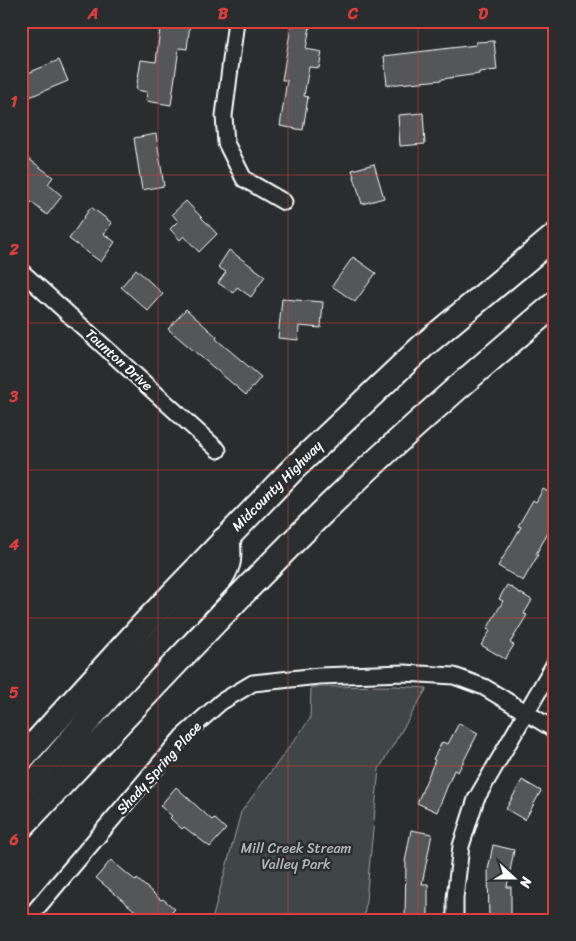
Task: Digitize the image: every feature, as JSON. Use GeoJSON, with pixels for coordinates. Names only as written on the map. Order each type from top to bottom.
{"type":"FeatureCollection","features":[{"type":"Feature","properties":{"kind":"main road","name":"Midcounty Highway"},"geometry":{"type":"LineString","coordinates":[[21,759],[139,629],[295,467],[423,346],[555,236]]}},
{"type":"Feature","properties":{"kind":"main road"},"geometry":{"type":"LineString","coordinates":[[21,827],[181,656],[330,505],[456,387],[555,304]]}},
{"type":"Feature","properties":{"kind":"main road"},"geometry":{"type":"LineString","coordinates":[[21,799],[108,697],[221,577],[228,565],[229,557],[228,544],[224,540]]}},
{"type":"Feature","properties":{"kind":"street"},"geometry":{"type":"LineString","coordinates":[[236,21],[224,116],[226,143],[244,179],[284,202]]}},
{"type":"Feature","properties":{"kind":"street","name":"Taunton Drive"},"geometry":{"type":"LineString","coordinates":[[21,271],[218,450]]}},
{"type":"Feature","properties":{"kind":"street"},"geometry":{"type":"LineString","coordinates":[[455,920],[455,898],[461,846],[476,799],[555,663]]}},
{"type":"Feature","properties":{"kind":"street","name":"Shady Spring Place"},"geometry":{"type":"LineString","coordinates":[[27,920],[184,736],[222,702],[253,683],[319,676],[404,673],[454,676],[484,687],[555,730]]}},
{"type":"Feature","properties":{"kind":"green space","name":"Mill Creek Stream Valley Park"},"geometry":{"type":"Polygon","coordinates":[[[394,686],[427,688],[379,769],[364,920],[212,920],[241,812],[310,719],[311,687],[394,686]]]}},
{"type":"Feature","properties":{"kind":"building"},"geometry":{"type":"Polygon","coordinates":[[[161,21],[186,21],[185,24],[190,24],[187,49],[179,48],[171,105],[146,101],[147,92],[136,90],[141,60],[156,62],[161,21]]]}},
{"type":"Feature","properties":{"kind":"building"},"geometry":{"type":"Polygon","coordinates":[[[292,21],[311,21],[306,49],[322,52],[319,68],[309,67],[304,96],[308,97],[303,130],[280,126],[287,80],[282,80],[292,21]]]}},
{"type":"Feature","properties":{"kind":"building"},"geometry":{"type":"Polygon","coordinates":[[[494,41],[497,70],[442,80],[387,85],[384,56],[476,45],[476,42],[494,41]]]}},
{"type":"Feature","properties":{"kind":"building"},"geometry":{"type":"Polygon","coordinates":[[[59,60],[68,81],[27,98],[21,83],[21,76],[59,60]]]}},
{"type":"Feature","properties":{"kind":"building"},"geometry":{"type":"Polygon","coordinates":[[[423,113],[425,144],[400,146],[398,115],[423,113]]]}},
{"type":"Feature","properties":{"kind":"building"},"geometry":{"type":"Polygon","coordinates":[[[156,134],[164,186],[142,190],[134,138],[156,134]]]}},
{"type":"Feature","properties":{"kind":"building"},"geometry":{"type":"Polygon","coordinates":[[[21,153],[53,177],[48,184],[62,196],[47,215],[21,194],[21,153]]]}},
{"type":"Feature","properties":{"kind":"building"},"geometry":{"type":"Polygon","coordinates":[[[374,164],[384,198],[362,204],[352,170],[374,164]]]}},
{"type":"Feature","properties":{"kind":"building"},"geometry":{"type":"Polygon","coordinates":[[[186,201],[217,234],[199,252],[184,236],[180,240],[170,229],[178,221],[172,214],[186,201]]]}},
{"type":"Feature","properties":{"kind":"building"},"geometry":{"type":"Polygon","coordinates":[[[91,207],[112,223],[104,234],[115,242],[101,262],[69,239],[91,207]]]}},
{"type":"Feature","properties":{"kind":"building"},"geometry":{"type":"Polygon","coordinates":[[[229,250],[265,276],[251,297],[237,287],[233,293],[218,283],[226,272],[218,267],[229,250]]]}},
{"type":"Feature","properties":{"kind":"building"},"geometry":{"type":"Polygon","coordinates":[[[353,257],[376,273],[355,302],[332,286],[353,257]]]}},
{"type":"Feature","properties":{"kind":"building"},"geometry":{"type":"Polygon","coordinates":[[[136,269],[163,294],[148,311],[121,287],[136,269]]]}},
{"type":"Feature","properties":{"kind":"building"},"geometry":{"type":"Polygon","coordinates":[[[282,299],[323,302],[321,328],[299,326],[298,340],[278,338],[282,299]]]}},
{"type":"Feature","properties":{"kind":"building"},"geometry":{"type":"Polygon","coordinates":[[[186,309],[217,337],[216,339],[261,377],[246,395],[168,329],[186,309]]]}},
{"type":"Feature","properties":{"kind":"building"},"geometry":{"type":"Polygon","coordinates":[[[543,489],[555,496],[555,521],[523,581],[498,566],[521,527],[518,526],[533,500],[536,502],[543,489]]]}},
{"type":"Feature","properties":{"kind":"building"},"geometry":{"type":"Polygon","coordinates":[[[507,585],[532,600],[524,614],[527,615],[510,643],[514,645],[505,659],[481,645],[490,631],[487,629],[503,601],[499,599],[507,585]]]}},
{"type":"Feature","properties":{"kind":"building"},"geometry":{"type":"Polygon","coordinates":[[[459,723],[478,733],[458,772],[454,770],[437,812],[417,803],[435,760],[433,759],[442,742],[448,744],[459,723]]]}},
{"type":"Feature","properties":{"kind":"building"},"geometry":{"type":"Polygon","coordinates":[[[522,780],[541,791],[525,820],[506,809],[522,780]]]}},
{"type":"Feature","properties":{"kind":"building"},"geometry":{"type":"Polygon","coordinates":[[[176,787],[212,820],[214,818],[226,829],[210,847],[184,827],[182,829],[170,818],[172,816],[160,806],[176,787]]]}},
{"type":"Feature","properties":{"kind":"building"},"geometry":{"type":"Polygon","coordinates":[[[411,830],[432,834],[422,884],[428,884],[428,918],[405,918],[405,862],[411,830]]]}},
{"type":"Feature","properties":{"kind":"building"},"geometry":{"type":"Polygon","coordinates":[[[493,845],[514,850],[507,887],[511,887],[511,920],[489,920],[488,870],[493,845]]]}},
{"type":"Feature","properties":{"kind":"building"},"geometry":{"type":"Polygon","coordinates":[[[111,860],[175,909],[172,912],[181,920],[146,920],[96,878],[111,860]]]}}]}
